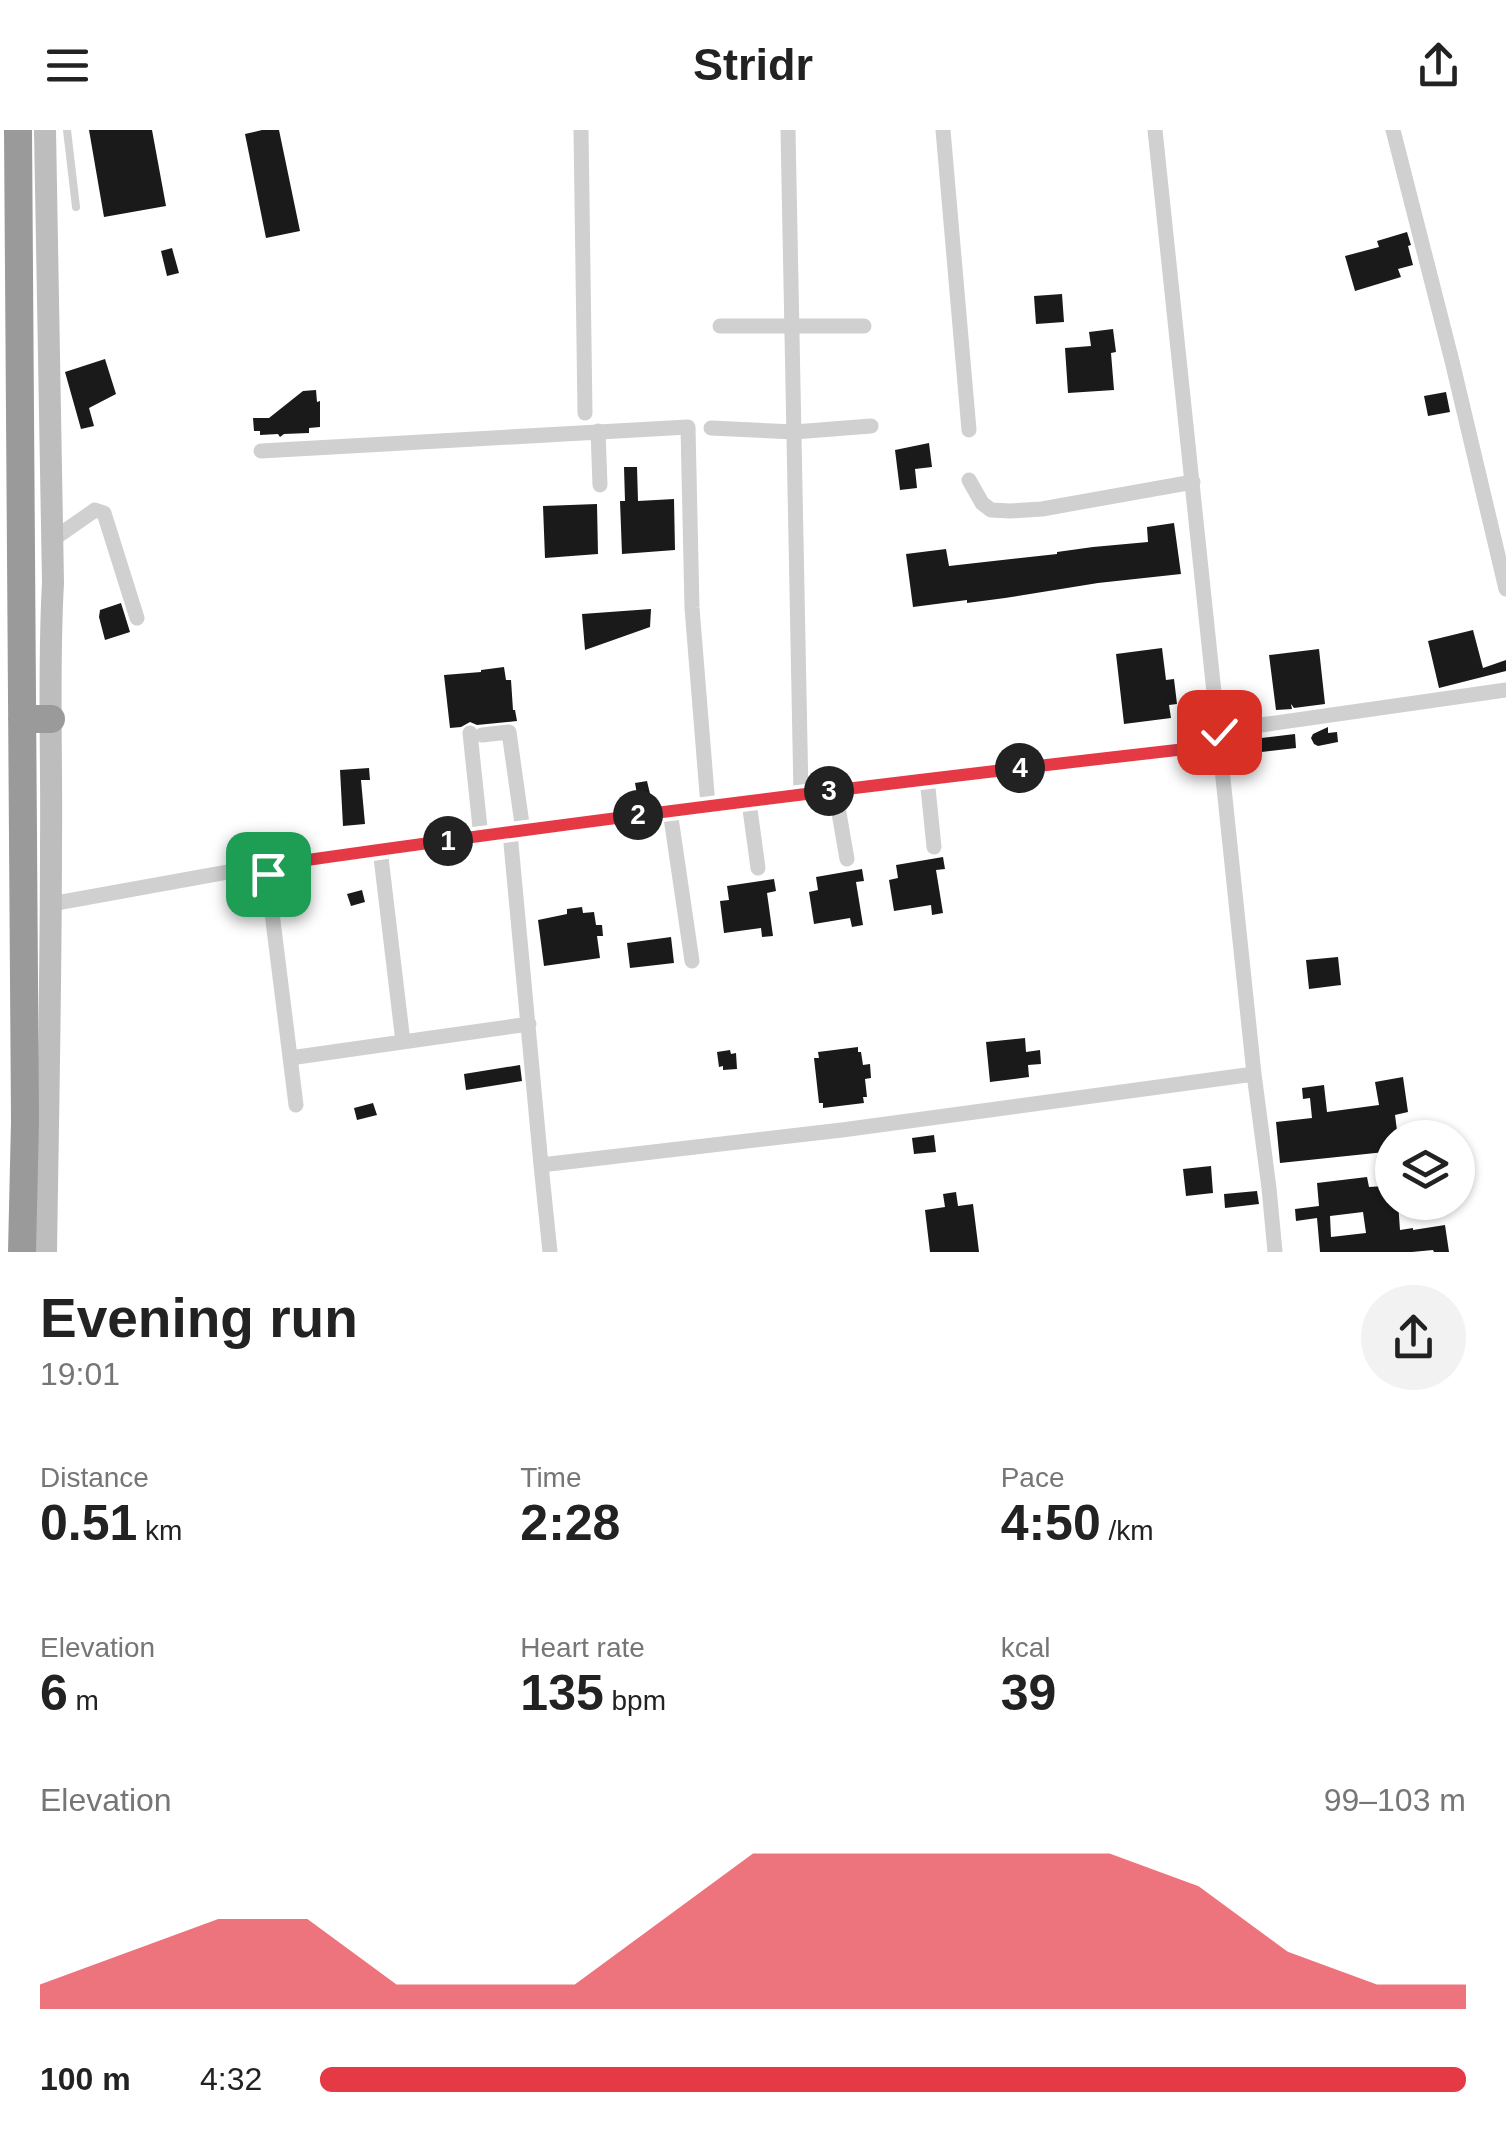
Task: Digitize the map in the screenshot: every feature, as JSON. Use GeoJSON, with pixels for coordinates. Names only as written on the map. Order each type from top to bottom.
{"type":"FeatureCollection","features":[{"type":"Feature","properties":{"kind":"highway"},"geometry":{"type":"LineString","coordinates":[[18,130],[25,1120],[22,1252]]}},
{"type":"Feature","properties":{"kind":"highway"},"geometry":{"type":"LineString","coordinates":[[22,719],[51,719]]}},
{"type":"Feature","properties":{"kind":"street"},"geometry":{"type":"LineString","coordinates":[[45,130],[53,584],[49,650],[51,904],[46,1252]]}},
{"type":"Feature","properties":{"kind":"street"},"geometry":{"type":"LineString","coordinates":[[581,130],[585,413]]}},
{"type":"Feature","properties":{"kind":"street"},"geometry":{"type":"LineString","coordinates":[[788,130],[801,795]]}},
{"type":"Feature","properties":{"kind":"street"},"geometry":{"type":"LineString","coordinates":[[943,130],[969,430]]}},
{"type":"Feature","properties":{"kind":"street"},"geometry":{"type":"LineString","coordinates":[[1155,130],[1275,1252]]}},
{"type":"Feature","properties":{"kind":"street"},"geometry":{"type":"LineString","coordinates":[[1392,130],[1506,589]]}},
{"type":"Feature","properties":{"kind":"street"},"geometry":{"type":"LineString","coordinates":[[720,326],[864,326]]}},
{"type":"Feature","properties":{"kind":"street"},"geometry":{"type":"LineString","coordinates":[[261,452],[688,426],[692,608],[708,806]]}},
{"type":"Feature","properties":{"kind":"street"},"geometry":{"type":"LineString","coordinates":[[711,428],[794,432],[871,426]]}},
{"type":"Feature","properties":{"kind":"street"},"geometry":{"type":"LineString","coordinates":[[598,431],[600,484]]}},
{"type":"Feature","properties":{"kind":"street"},"geometry":{"type":"LineString","coordinates":[[970,480],[982,504],[991,510],[1010,511],[1042,509],[1193,482]]}},
{"type":"Feature","properties":{"kind":"street"},"geometry":{"type":"LineString","coordinates":[[52,540],[95,510],[104,513],[137,618]]}},
{"type":"Feature","properties":{"kind":"street"},"geometry":{"type":"LineString","coordinates":[[51,904],[380,849],[1220,738],[1506,690]]}},
{"type":"Feature","properties":{"kind":"street"},"geometry":{"type":"LineString","coordinates":[[481,837],[476,734],[508,732],[550,1252]]}},
{"type":"Feature","properties":{"kind":"street"},"geometry":{"type":"LineString","coordinates":[[926,778],[934,846]]}},
{"type":"Feature","properties":{"kind":"street"},"geometry":{"type":"LineString","coordinates":[[836,790],[847,860]]}},
{"type":"Feature","properties":{"kind":"street"},"geometry":{"type":"LineString","coordinates":[[749,802],[758,868]]}},
{"type":"Feature","properties":{"kind":"street"},"geometry":{"type":"LineString","coordinates":[[670,811],[692,961]]}},
{"type":"Feature","properties":{"kind":"street"},"geometry":{"type":"LineString","coordinates":[[380,849],[403,1042]]}},
{"type":"Feature","properties":{"kind":"street"},"geometry":{"type":"LineString","coordinates":[[266,866],[296,1105]]}},
{"type":"Feature","properties":{"kind":"street"},"geometry":{"type":"LineString","coordinates":[[290,1058],[530,1024]]}},
{"type":"Feature","properties":{"kind":"street"},"geometry":{"type":"LineString","coordinates":[[541,1165],[842,1130],[1254,1074]]}},
{"type":"Feature","properties":{"kind":"lane"},"geometry":{"type":"LineString","coordinates":[[67,130],[76,207]]}},
{"type":"Feature","properties":{"kind":"building"},"geometry":{"type":"Polygon","coordinates":[[[89,130],[152,130],[166,206],[104,217],[89,130]]]}},
{"type":"Feature","properties":{"kind":"building"},"geometry":{"type":"Polygon","coordinates":[[[279,130],[300,231],[266,238],[245,134],[279,130]]]}},
{"type":"Feature","properties":{"kind":"building"},"geometry":{"type":"Polygon","coordinates":[[[1407,232],[1413,265],[1398,269],[1401,277],[1355,291],[1345,256],[1379,247],[1377,241],[1407,232]]]}},
{"type":"Feature","properties":{"kind":"building"},"geometry":{"type":"Polygon","coordinates":[[[172,248],[179,273],[167,276],[161,251],[172,248]]]}},
{"type":"Feature","properties":{"kind":"building"},"geometry":{"type":"Polygon","coordinates":[[[1062,294],[1064,322],[1036,324],[1034,296],[1062,294]]]}},
{"type":"Feature","properties":{"kind":"building"},"geometry":{"type":"Polygon","coordinates":[[[1113,329],[1114,390],[1068,393],[1065,348],[1091,346],[1089,332],[1113,329]]]}},
{"type":"Feature","properties":{"kind":"building"},"geometry":{"type":"Polygon","coordinates":[[[105,359],[116,394],[89,408],[94,426],[81,429],[65,372],[105,359]]]}},
{"type":"Feature","properties":{"kind":"building"},"geometry":{"type":"Polygon","coordinates":[[[316,390],[320,427],[309,428],[309,433],[280,437],[254,431],[253,418],[269,418],[303,391],[316,390]]]}},
{"type":"Feature","properties":{"kind":"building"},"geometry":{"type":"Polygon","coordinates":[[[1446,392],[1450,412],[1428,416],[1424,396],[1446,392]]]}},
{"type":"Feature","properties":{"kind":"building"},"geometry":{"type":"Polygon","coordinates":[[[929,443],[932,467],[915,469],[917,488],[900,490],[895,450],[929,443]]]}},
{"type":"Feature","properties":{"kind":"building"},"geometry":{"type":"Polygon","coordinates":[[[624,467],[637,467],[638,501],[674,499],[675,550],[622,554],[620,501],[625,501],[624,467]]]}},
{"type":"Feature","properties":{"kind":"building"},"geometry":{"type":"Polygon","coordinates":[[[597,504],[598,554],[545,558],[543,506],[597,504]]]}},
{"type":"Feature","properties":{"kind":"building"},"geometry":{"type":"Polygon","coordinates":[[[1174,523],[1181,574],[913,607],[906,554],[946,549],[949,566],[1057,554],[1148,542],[1147,527],[1174,523]]]}},
{"type":"Feature","properties":{"kind":"building"},"geometry":{"type":"Polygon","coordinates":[[[121,603],[130,632],[105,640],[100,610],[121,603]]]}},
{"type":"Feature","properties":{"kind":"building"},"geometry":{"type":"Polygon","coordinates":[[[651,609],[650,627],[585,650],[582,614],[651,609]]]}},
{"type":"Feature","properties":{"kind":"building"},"geometry":{"type":"Polygon","coordinates":[[[1473,630],[1483,668],[1506,660],[1506,671],[1439,688],[1428,641],[1473,630]]]}},
{"type":"Feature","properties":{"kind":"building"},"geometry":{"type":"Polygon","coordinates":[[[1162,648],[1166,680],[1174,679],[1177,704],[1169,705],[1171,718],[1124,724],[1116,654],[1162,648]]]}},
{"type":"Feature","properties":{"kind":"building"},"geometry":{"type":"Polygon","coordinates":[[[1319,649],[1325,704],[1294,708],[1291,704],[1292,709],[1276,710],[1269,655],[1319,649]]]}},
{"type":"Feature","properties":{"kind":"building"},"geometry":{"type":"Polygon","coordinates":[[[504,667],[506,680],[511,680],[517,721],[477,725],[470,722],[450,728],[444,675],[504,667]]]}},
{"type":"Feature","properties":{"kind":"building"},"geometry":{"type":"Polygon","coordinates":[[[1204,701],[1207,735],[1195,737],[1191,702],[1204,701]]]}},
{"type":"Feature","properties":{"kind":"building"},"geometry":{"type":"Polygon","coordinates":[[[1328,727],[1328,733],[1337,732],[1338,742],[1314,744],[1313,734],[1328,727]]]}},
{"type":"Feature","properties":{"kind":"building"},"geometry":{"type":"Polygon","coordinates":[[[1295,734],[1296,748],[1245,754],[1244,740],[1295,734]]]}},
{"type":"Feature","properties":{"kind":"building"},"geometry":{"type":"Polygon","coordinates":[[[369,768],[370,780],[361,780],[365,824],[343,826],[340,770],[369,768]]]}},
{"type":"Feature","properties":{"kind":"building"},"geometry":{"type":"Polygon","coordinates":[[[647,781],[651,798],[638,800],[635,783],[647,781]]]}},
{"type":"Feature","properties":{"kind":"building"},"geometry":{"type":"Polygon","coordinates":[[[943,857],[945,869],[936,870],[943,913],[932,915],[931,905],[894,911],[889,880],[898,878],[896,865],[943,857]]]}},
{"type":"Feature","properties":{"kind":"building"},"geometry":{"type":"Polygon","coordinates":[[[862,869],[864,881],[856,882],[863,925],[852,927],[850,918],[814,924],[809,892],[818,890],[816,877],[862,869]]]}},
{"type":"Feature","properties":{"kind":"building"},"geometry":{"type":"Polygon","coordinates":[[[774,879],[776,891],[767,893],[773,936],[762,937],[761,928],[724,933],[720,901],[729,900],[727,886],[774,879]]]}},
{"type":"Feature","properties":{"kind":"building"},"geometry":{"type":"Polygon","coordinates":[[[362,890],[365,902],[351,906],[347,894],[362,890]]]}},
{"type":"Feature","properties":{"kind":"building"},"geometry":{"type":"Polygon","coordinates":[[[582,907],[583,913],[594,912],[596,925],[602,925],[603,936],[597,936],[600,958],[544,966],[538,920],[582,907]]]}},
{"type":"Feature","properties":{"kind":"building"},"geometry":{"type":"Polygon","coordinates":[[[671,937],[674,963],[630,968],[627,943],[671,937]]]}},
{"type":"Feature","properties":{"kind":"building"},"geometry":{"type":"Polygon","coordinates":[[[1338,957],[1341,985],[1309,989],[1306,960],[1338,957]]]}},
{"type":"Feature","properties":{"kind":"building"},"geometry":{"type":"Polygon","coordinates":[[[1025,1038],[1026,1052],[1040,1050],[1041,1064],[1028,1065],[1029,1077],[990,1082],[986,1042],[1025,1038]]]}},
{"type":"Feature","properties":{"kind":"building"},"geometry":{"type":"Polygon","coordinates":[[[858,1047],[863,1065],[870,1064],[871,1078],[865,1079],[864,1103],[823,1108],[823,1103],[819,1103],[814,1058],[819,1058],[818,1052],[858,1047]]]}},
{"type":"Feature","properties":{"kind":"building"},"geometry":{"type":"Polygon","coordinates":[[[730,1050],[731,1054],[736,1053],[737,1069],[723,1070],[717,1052],[730,1050]]]}},
{"type":"Feature","properties":{"kind":"building"},"geometry":{"type":"Polygon","coordinates":[[[520,1065],[522,1081],[466,1090],[464,1074],[520,1065]]]}},
{"type":"Feature","properties":{"kind":"building"},"geometry":{"type":"Polygon","coordinates":[[[1403,1077],[1408,1112],[1395,1115],[1396,1120],[1375,1120],[1375,1153],[1280,1163],[1276,1122],[1312,1118],[1310,1098],[1303,1099],[1302,1088],[1324,1085],[1327,1112],[1379,1105],[1375,1082],[1403,1077]]]}},
{"type":"Feature","properties":{"kind":"building"},"geometry":{"type":"Polygon","coordinates":[[[373,1103],[377,1115],[357,1120],[354,1108],[373,1103]]]}},
{"type":"Feature","properties":{"kind":"building"},"geometry":{"type":"Polygon","coordinates":[[[934,1135],[936,1152],[914,1154],[912,1138],[934,1135]]]}},
{"type":"Feature","properties":{"kind":"building"},"geometry":{"type":"Polygon","coordinates":[[[1211,1166],[1213,1193],[1186,1196],[1183,1169],[1211,1166]]]}},
{"type":"Feature","properties":{"kind":"building"},"geometry":{"type":"Polygon","coordinates":[[[1367,1177],[1369,1187],[1375,1187],[1375,1220],[1399,1220],[1400,1230],[1445,1225],[1449,1252],[1320,1252],[1317,1218],[1296,1221],[1295,1209],[1319,1206],[1317,1183],[1367,1177]],[[1363,1212],[1330,1216],[1331,1237],[1366,1233],[1363,1212]]]}},
{"type":"Feature","properties":{"kind":"building"},"geometry":{"type":"Polygon","coordinates":[[[1257,1191],[1259,1204],[1225,1208],[1224,1194],[1257,1191]]]}},
{"type":"Feature","properties":{"kind":"building"},"geometry":{"type":"Polygon","coordinates":[[[956,1192],[958,1206],[973,1204],[979,1252],[930,1252],[925,1210],[945,1207],[943,1194],[956,1192]]]}},
{"type":"Feature","properties":{"kind":"route"},"geometry":{"type":"LineString","coordinates":[[268,874],[266,866],[380,849],[926,778],[1221,745],[1219,732]]}}]}
